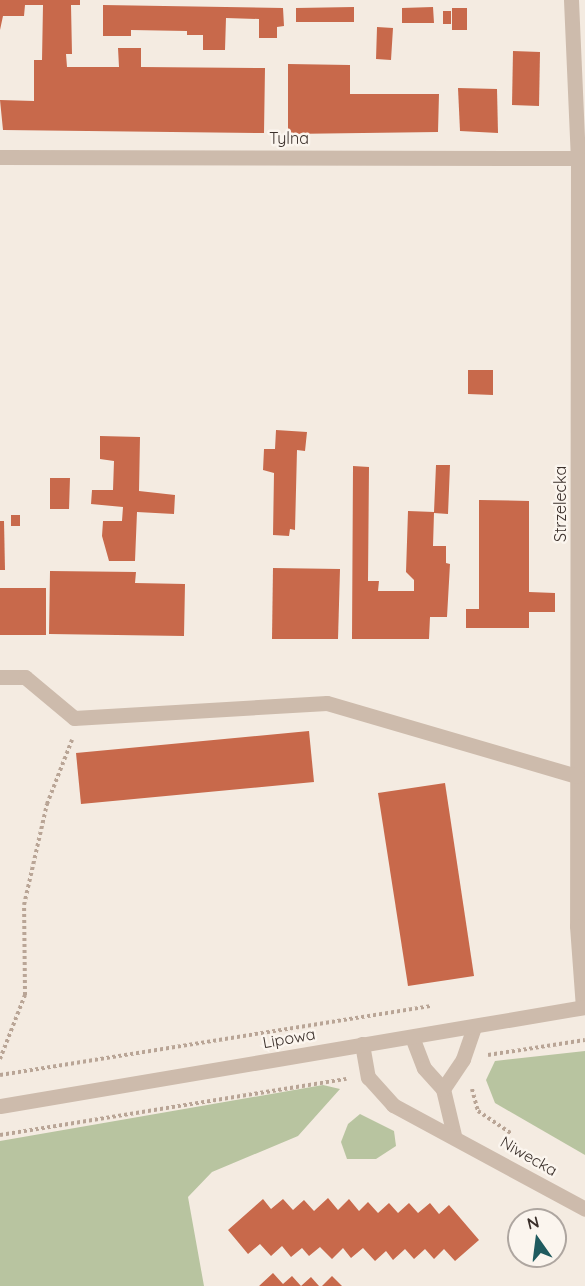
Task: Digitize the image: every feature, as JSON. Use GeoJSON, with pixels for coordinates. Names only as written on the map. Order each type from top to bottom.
{"type":"FeatureCollection","features":[{"type":"Feature","properties":{"kind":"street","name":"Strzelecka"},"geometry":{"type":"LineString","coordinates":[[571,0],[581,141],[578,158],[577,926],[584,1007]]}},
{"type":"Feature","properties":{"kind":"street","name":"Tylna"},"geometry":{"type":"LineString","coordinates":[[0,157],[578,158]]}},
{"type":"Feature","properties":{"kind":"street"},"geometry":{"type":"LineString","coordinates":[[0,677],[25,677],[74,718],[327,704],[577,776]]}},
{"type":"Feature","properties":{"kind":"street","name":"Lipowa"},"geometry":{"type":"LineString","coordinates":[[0,1106],[363,1044],[474,1028],[584,1007]]}},
{"type":"Feature","properties":{"kind":"street"},"geometry":{"type":"LineString","coordinates":[[443,1089],[463,1059],[474,1028]]}},
{"type":"Feature","properties":{"kind":"street"},"geometry":{"type":"LineString","coordinates":[[412,1037],[424,1068],[443,1089],[454,1135]]}},
{"type":"Feature","properties":{"kind":"street"},"geometry":{"type":"LineString","coordinates":[[363,1044],[368,1077]]}},
{"type":"Feature","properties":{"kind":"street","name":"Niwecka"},"geometry":{"type":"LineString","coordinates":[[368,1077],[393,1105],[454,1135],[585,1209]]}},
{"type":"Feature","properties":{"kind":"path"},"geometry":{"type":"LineString","coordinates":[[0,1059],[25,995],[24,905],[47,804],[72,749],[74,718]]}},
{"type":"Feature","properties":{"kind":"path"},"geometry":{"type":"LineString","coordinates":[[0,1076],[442,1004]]}},
{"type":"Feature","properties":{"kind":"path"},"geometry":{"type":"LineString","coordinates":[[463,1059],[585,1040]]}},
{"type":"Feature","properties":{"kind":"path"},"geometry":{"type":"LineString","coordinates":[[480,1061],[487,1055]]}},
{"type":"Feature","properties":{"kind":"path"},"geometry":{"type":"LineString","coordinates":[[0,1135],[324,1081],[368,1077]]}},
{"type":"Feature","properties":{"kind":"path"},"geometry":{"type":"LineString","coordinates":[[471,1084],[478,1111],[511,1133]]}},
{"type":"Feature","properties":{"kind":"green space"},"geometry":{"type":"Polygon","coordinates":[[[585,1051],[585,1155],[495,1103],[486,1080],[495,1061],[585,1051]]]}},
{"type":"Feature","properties":{"kind":"green space"},"geometry":{"type":"Polygon","coordinates":[[[323,1085],[340,1089],[298,1136],[212,1172],[188,1197],[204,1286],[0,1286],[0,1141],[323,1085]]]}},
{"type":"Feature","properties":{"kind":"green space"},"geometry":{"type":"Polygon","coordinates":[[[360,1114],[394,1131],[396,1146],[376,1159],[347,1159],[341,1142],[348,1124],[360,1114]]]}},
{"type":"Feature","properties":{"kind":"building"},"geometry":{"type":"Polygon","coordinates":[[[0,0],[80,0],[80,5],[71,5],[72,54],[66,54],[67,67],[119,67],[118,48],[141,48],[141,67],[265,68],[264,133],[3,130],[0,100],[34,101],[34,60],[42,60],[43,5],[25,5],[24,16],[3,16],[0,30],[0,0]]]}},
{"type":"Feature","properties":{"kind":"building"},"geometry":{"type":"Polygon","coordinates":[[[103,5],[283,8],[284,26],[277,27],[277,38],[259,38],[259,19],[226,18],[225,50],[203,50],[203,35],[187,35],[187,31],[131,30],[131,36],[103,36],[103,5]]]}},
{"type":"Feature","properties":{"kind":"building"},"geometry":{"type":"Polygon","coordinates":[[[354,7],[354,22],[296,22],[296,8],[354,7]]]}},
{"type":"Feature","properties":{"kind":"building"},"geometry":{"type":"Polygon","coordinates":[[[433,7],[434,23],[402,23],[402,8],[433,7]]]}},
{"type":"Feature","properties":{"kind":"building"},"geometry":{"type":"Polygon","coordinates":[[[452,8],[467,8],[467,30],[452,30],[452,8]]]}},
{"type":"Feature","properties":{"kind":"building"},"geometry":{"type":"Polygon","coordinates":[[[443,11],[451,11],[451,24],[443,24],[443,11]]]}},
{"type":"Feature","properties":{"kind":"building"},"geometry":{"type":"Polygon","coordinates":[[[377,27],[393,28],[391,60],[376,59],[377,27]]]}},
{"type":"Feature","properties":{"kind":"building"},"geometry":{"type":"Polygon","coordinates":[[[513,51],[540,52],[539,106],[512,105],[513,51]]]}},
{"type":"Feature","properties":{"kind":"building"},"geometry":{"type":"Polygon","coordinates":[[[288,64],[350,65],[350,94],[439,94],[438,132],[288,134],[288,64]]]}},
{"type":"Feature","properties":{"kind":"building"},"geometry":{"type":"Polygon","coordinates":[[[458,88],[497,89],[498,133],[460,131],[458,88]]]}},
{"type":"Feature","properties":{"kind":"building"},"geometry":{"type":"Polygon","coordinates":[[[468,370],[493,370],[493,395],[468,394],[468,370]]]}},
{"type":"Feature","properties":{"kind":"building"},"geometry":{"type":"Polygon","coordinates":[[[276,430],[307,432],[305,451],[297,450],[295,530],[290,529],[289,536],[273,535],[274,473],[263,470],[264,449],[275,449],[276,430]]]}},
{"type":"Feature","properties":{"kind":"building"},"geometry":{"type":"Polygon","coordinates":[[[100,436],[140,437],[139,491],[175,495],[174,514],[137,512],[135,561],[109,561],[102,536],[103,521],[122,521],[123,507],[91,504],[92,490],[113,490],[114,461],[100,459],[100,436]]]}},
{"type":"Feature","properties":{"kind":"building"},"geometry":{"type":"Polygon","coordinates":[[[436,465],[450,465],[448,514],[434,513],[433,546],[446,546],[446,563],[450,564],[447,617],[430,617],[429,639],[352,639],[353,466],[369,467],[368,581],[379,581],[378,591],[414,591],[414,580],[406,572],[408,511],[434,512],[436,465]]]}},
{"type":"Feature","properties":{"kind":"building"},"geometry":{"type":"Polygon","coordinates":[[[50,478],[70,478],[69,509],[50,509],[50,478]]]}},
{"type":"Feature","properties":{"kind":"building"},"geometry":{"type":"Polygon","coordinates":[[[479,500],[529,501],[529,592],[555,593],[555,612],[529,612],[529,628],[466,628],[466,609],[479,609],[479,500]]]}},
{"type":"Feature","properties":{"kind":"building"},"geometry":{"type":"Polygon","coordinates":[[[11,515],[20,515],[20,526],[11,526],[11,515]]]}},
{"type":"Feature","properties":{"kind":"building"},"geometry":{"type":"Polygon","coordinates":[[[0,521],[4,521],[5,570],[0,570],[0,521]]]}},
{"type":"Feature","properties":{"kind":"building"},"geometry":{"type":"Polygon","coordinates":[[[273,568],[340,569],[338,639],[272,639],[273,568]]]}},
{"type":"Feature","properties":{"kind":"building"},"geometry":{"type":"Polygon","coordinates":[[[50,571],[136,572],[135,583],[185,584],[184,636],[49,634],[50,571]]]}},
{"type":"Feature","properties":{"kind":"building"},"geometry":{"type":"Polygon","coordinates":[[[0,588],[46,588],[46,635],[0,635],[0,588]]]}},
{"type":"Feature","properties":{"kind":"building"},"geometry":{"type":"Polygon","coordinates":[[[309,731],[314,782],[81,804],[76,753],[309,731]]]}},
{"type":"Feature","properties":{"kind":"building"},"geometry":{"type":"Polygon","coordinates":[[[445,783],[474,976],[408,986],[378,793],[445,783]]]}},
{"type":"Feature","properties":{"kind":"building"},"geometry":{"type":"Polygon","coordinates":[[[328,1198],[338,1210],[349,1199],[359,1211],[368,1202],[378,1213],[389,1203],[398,1213],[409,1203],[418,1213],[430,1203],[439,1214],[449,1205],[479,1240],[455,1261],[444,1249],[434,1259],[425,1249],[414,1259],[405,1249],[393,1260],[386,1251],[375,1261],[363,1248],[351,1258],[343,1248],[332,1259],[320,1247],[309,1256],[302,1248],[291,1257],[282,1246],[271,1256],[260,1244],[248,1254],[228,1230],[263,1199],[271,1209],[283,1199],[293,1210],[304,1200],[314,1211],[328,1198]]]}},
{"type":"Feature","properties":{"kind":"building"},"geometry":{"type":"Polygon","coordinates":[[[273,1273],[283,1284],[292,1276],[301,1286],[259,1286],[273,1273]]]}},
{"type":"Feature","properties":{"kind":"building"},"geometry":{"type":"Polygon","coordinates":[[[332,1276],[342,1286],[322,1286],[332,1276]]]}},
{"type":"Feature","properties":{"kind":"building"},"geometry":{"type":"Polygon","coordinates":[[[311,1277],[319,1286],[301,1286],[311,1277]]]}}]}
